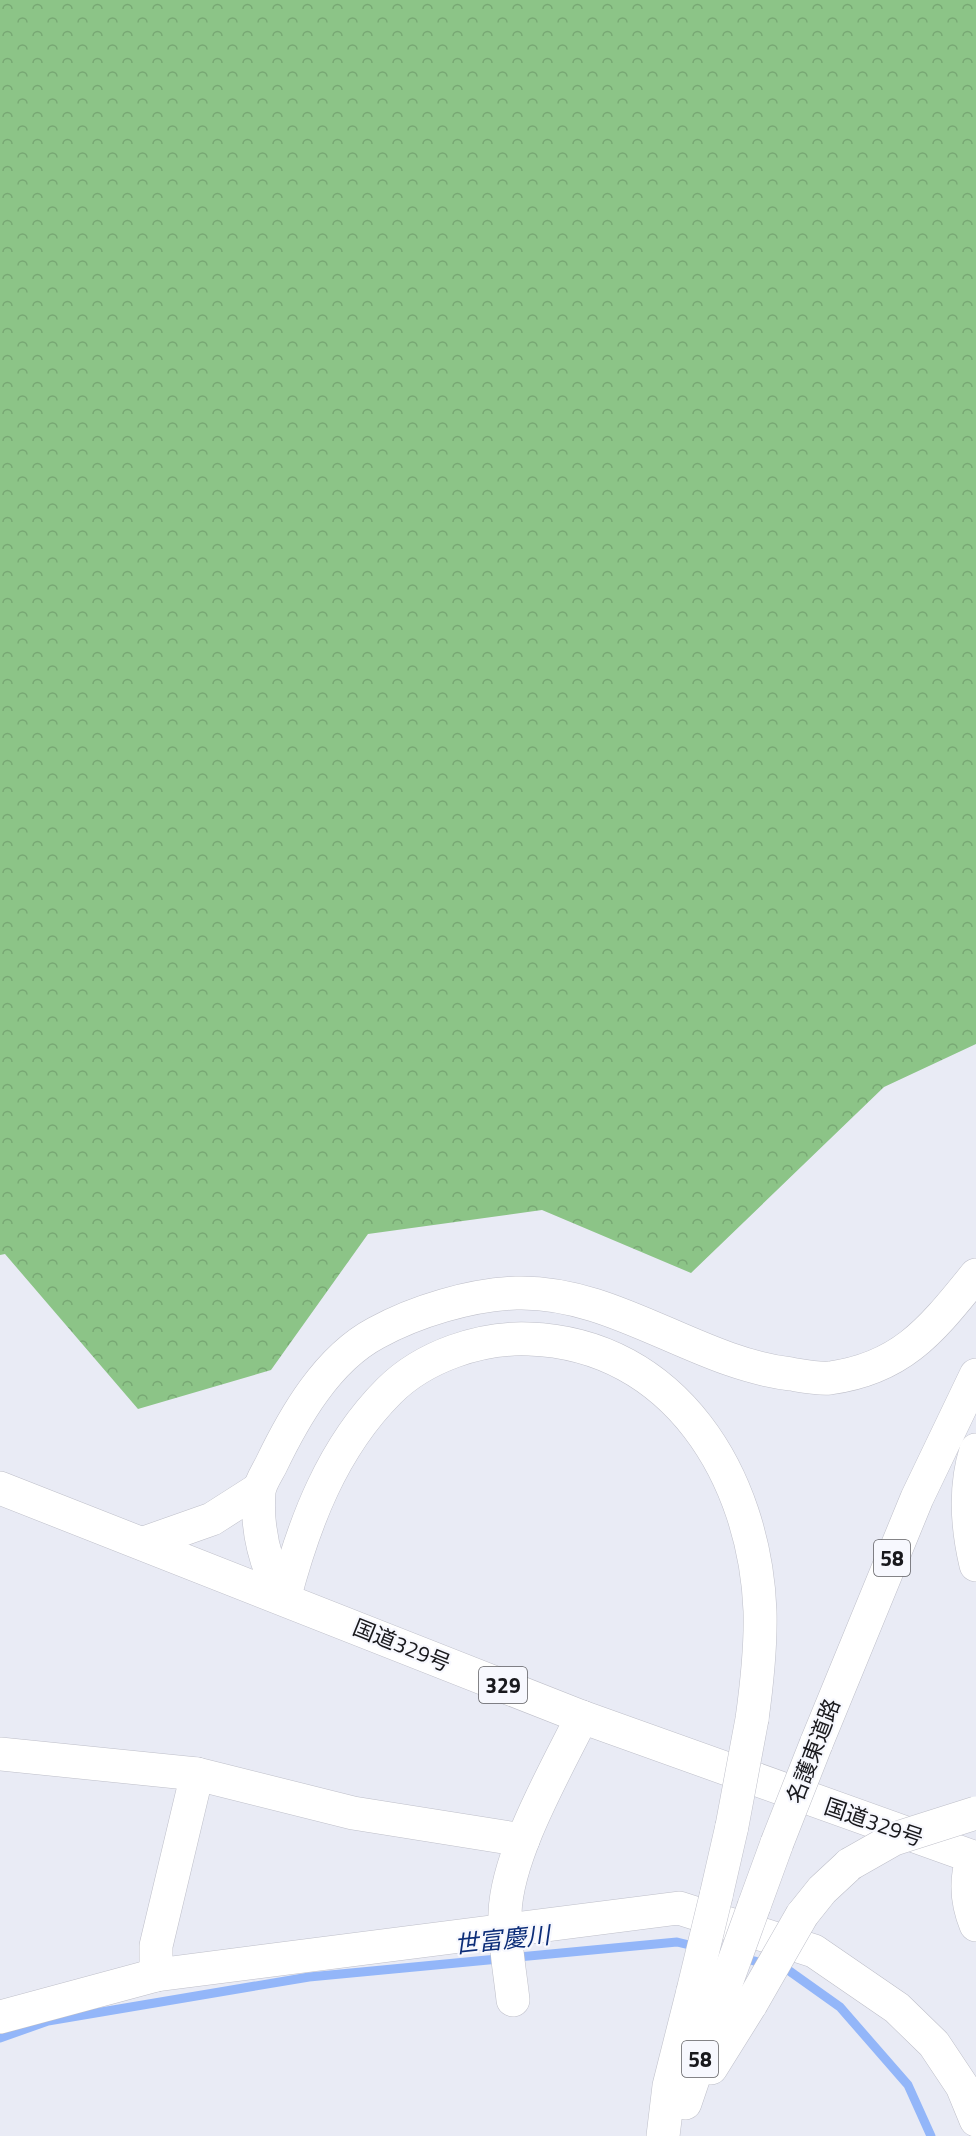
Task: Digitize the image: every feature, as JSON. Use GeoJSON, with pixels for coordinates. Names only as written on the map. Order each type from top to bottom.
{"type":"FeatureCollection","features":[{"type":"Feature","properties":{"kind":"main road"},"geometry":{"type":"LineString","coordinates":[[144,1543],[212,1519],[259,1489],[298,1414],[319,1385],[343,1359],[374,1334],[446,1307],[480,1298],[517,1293],[559,1296],[599,1307],[698,1347],[768,1371],[826,1378],[861,1372],[891,1361],[937,1323],[976,1275]]}},
{"type":"Feature","properties":{"kind":"main road"},"geometry":{"type":"LineString","coordinates":[[284,1599],[311,1512],[343,1448],[390,1390],[417,1370],[477,1343],[507,1338],[571,1343],[631,1366],[682,1406],[719,1458],[742,1512],[754,1560],[760,1610],[752,1719],[716,1896],[721,1998],[672,2130]]}},
{"type":"Feature","properties":{"kind":"main road","name":"名護東道路"},"geometry":{"type":"LineString","coordinates":[[721,1998],[777,1843],[816,1744],[917,1498],[976,1375]]}},
{"type":"Feature","properties":{"kind":"main road"},"geometry":{"type":"LineString","coordinates":[[976,1450],[971,1466],[967,1502],[976,1565]]}},
{"type":"Feature","properties":{"kind":"main road","name":"国道329号"},"geometry":{"type":"LineString","coordinates":[[0,1488],[582,1717],[975,1858]]}},
{"type":"Feature","properties":{"kind":"main road"},"geometry":{"type":"LineString","coordinates":[[259,1489],[262,1550],[270,1575],[284,1599]]}},
{"type":"Feature","properties":{"kind":"main road"},"geometry":{"type":"LineString","coordinates":[[512,1992],[506,1933],[508,1891],[523,1840],[582,1717]]}},
{"type":"Feature","properties":{"kind":"main road"},"geometry":{"type":"LineString","coordinates":[[0,1754],[197,1774],[353,1813],[523,1840]]}},
{"type":"Feature","properties":{"kind":"main road"},"geometry":{"type":"LineString","coordinates":[[156,1975],[156,1947],[197,1774]]}},
{"type":"Feature","properties":{"kind":"main road"},"geometry":{"type":"LineString","coordinates":[[672,2130],[669,2086],[721,1998],[802,1915],[822,1890],[850,1864],[894,1839],[976,1813]]}},
{"type":"Feature","properties":{"kind":"main road"},"geometry":{"type":"LineString","coordinates":[[975,1858],[968,1871],[968,1882],[969,1908],[976,1925]]}},
{"type":"Feature","properties":{"kind":"main road"},"geometry":{"type":"LineString","coordinates":[[0,2017],[156,1975],[506,1933],[680,1908],[814,1951],[897,2008],[934,2044],[962,2086],[976,2120]]}},
{"type":"Feature","properties":{"kind":"green space"},"geometry":{"type":"Polygon","coordinates":[[[0,0],[976,0],[976,1044],[884,1087],[691,1273],[542,1210],[368,1234],[271,1370],[138,1409],[5,1254],[0,1255],[0,0]]]}},
{"type":"Feature","properties":{"kind":"waterway","name":"世富慶川"},"geometry":{"type":"LineString","coordinates":[[0,2038],[48,2021],[309,1977],[677,1942],[767,1964]]}},
{"type":"Feature","properties":{"kind":"waterway","name":"世富慶川"},"geometry":{"type":"LineString","coordinates":[[780,1968],[788,1970],[840,2007],[908,2085],[931,2136]]}}]}
